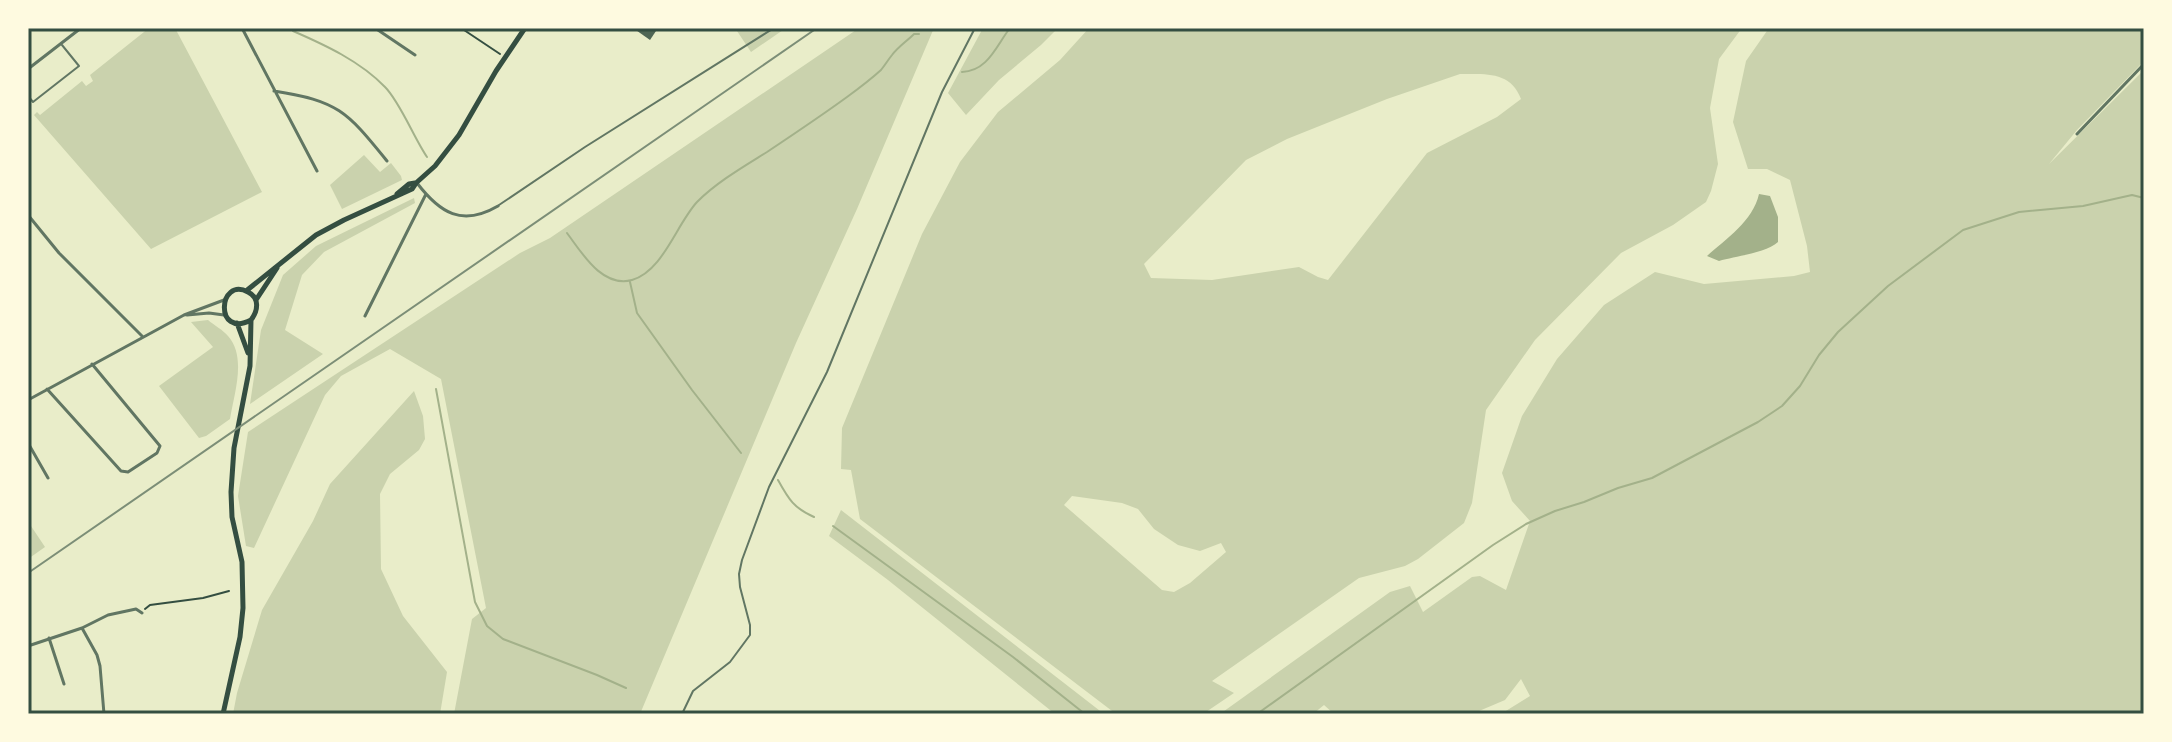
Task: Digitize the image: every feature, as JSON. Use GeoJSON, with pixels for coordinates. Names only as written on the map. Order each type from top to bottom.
{"type":"FeatureCollection","features":[{"type":"Feature","properties":{"kind":"main road"},"geometry":{"type":"LineString","coordinates":[[282,261],[256,300],[257,311],[251,320],[237,323],[225,315],[225,299],[233,292],[246,291],[282,261],[316,235],[396,195],[435,166],[459,135],[525,28]]}},
{"type":"Feature","properties":{"kind":"main road"},"geometry":{"type":"LineString","coordinates":[[246,291],[256,300]]}},
{"type":"Feature","properties":{"kind":"main road"},"geometry":{"type":"LineString","coordinates":[[223,714],[240,637],[243,608],[242,562],[231,504],[234,448],[250,357],[251,320]]}},
{"type":"Feature","properties":{"kind":"main road"},"geometry":{"type":"LineString","coordinates":[[237,323],[250,357]]}},
{"type":"Feature","properties":{"kind":"street"},"geometry":{"type":"LineString","coordinates":[[28,69],[81,28]]}},
{"type":"Feature","properties":{"kind":"street"},"geometry":{"type":"LineString","coordinates":[[242,28],[317,171]]}},
{"type":"Feature","properties":{"kind":"street"},"geometry":{"type":"LineString","coordinates":[[375,28],[415,55]]}},
{"type":"Feature","properties":{"kind":"street"},"geometry":{"type":"LineString","coordinates":[[2077,134],[2144,64]]}},
{"type":"Feature","properties":{"kind":"street"},"geometry":{"type":"LineString","coordinates":[[274,91],[312,97],[337,107],[360,128],[387,161]]}},
{"type":"Feature","properties":{"kind":"street"},"geometry":{"type":"LineString","coordinates":[[416,183],[446,211],[456,216],[475,215],[498,206]]}},
{"type":"Feature","properties":{"kind":"street"},"geometry":{"type":"LineString","coordinates":[[365,316],[426,194]]}},
{"type":"Feature","properties":{"kind":"street"},"geometry":{"type":"LineString","coordinates":[[28,215],[59,253],[143,337]]}},
{"type":"Feature","properties":{"kind":"street"},"geometry":{"type":"LineString","coordinates":[[28,400],[184,315],[225,299]]}},
{"type":"Feature","properties":{"kind":"street"},"geometry":{"type":"LineString","coordinates":[[184,315],[225,315]]}},
{"type":"Feature","properties":{"kind":"street"},"geometry":{"type":"LineString","coordinates":[[47,389],[123,473],[131,470],[157,453],[160,446],[92,364]]}},
{"type":"Feature","properties":{"kind":"street"},"geometry":{"type":"LineString","coordinates":[[28,443],[48,478]]}},
{"type":"Feature","properties":{"kind":"street"},"geometry":{"type":"LineString","coordinates":[[28,646],[82,628],[114,613],[136,609],[142,613]]}},
{"type":"Feature","properties":{"kind":"street"},"geometry":{"type":"LineString","coordinates":[[82,628],[100,666],[104,714]]}},
{"type":"Feature","properties":{"kind":"street"},"geometry":{"type":"LineString","coordinates":[[49,637],[64,684]]}},
{"type":"Feature","properties":{"kind":"lane"},"geometry":{"type":"LineString","coordinates":[[498,206],[585,147],[774,28]]}},
{"type":"Feature","properties":{"kind":"lane"},"geometry":{"type":"LineString","coordinates":[[682,714],[693,691],[730,662],[750,635],[739,574],[769,487],[827,372],[942,92],[975,28]]}},
{"type":"Feature","properties":{"kind":"lane"},"geometry":{"type":"LineString","coordinates":[[28,96],[33,102],[79,66],[61,44]]}},
{"type":"Feature","properties":{"kind":"path"},"geometry":{"type":"LineString","coordinates":[[461,28],[505,57]]}},
{"type":"Feature","properties":{"kind":"path"},"geometry":{"type":"LineString","coordinates":[[142,613],[150,605],[229,591]]}},
{"type":"Feature","properties":{"kind":"shaded area"},"geometry":{"type":"Polygon","coordinates":[[[149,28],[175,28],[262,192],[151,249],[34,115],[37,112],[40,115],[82,81],[86,86],[93,81],[90,75],[149,28]]]}},
{"type":"Feature","properties":{"kind":"shaded area"},"geometry":{"type":"Polygon","coordinates":[[[735,28],[786,28],[751,52],[735,28]]]}},
{"type":"Feature","properties":{"kind":"shaded area"},"geometry":{"type":"Polygon","coordinates":[[[859,28],[934,28],[796,343],[640,714],[454,714],[472,619],[486,608],[441,379],[390,349],[341,376],[325,395],[254,548],[246,546],[238,496],[248,432],[520,253],[550,238],[859,28]]]}},
{"type":"Feature","properties":{"kind":"shaded area"},"geometry":{"type":"Polygon","coordinates":[[[983,28],[1058,28],[999,80],[966,115],[948,93],[983,28]]]}},
{"type":"Feature","properties":{"kind":"shaded area"},"geometry":{"type":"Polygon","coordinates":[[[1089,28],[1742,28],[1719,59],[1710,108],[1718,164],[1706,202],[1673,225],[1621,253],[1535,340],[1486,410],[1472,503],[1464,523],[1405,566],[1359,578],[1212,681],[1234,693],[1203,714],[1116,714],[860,519],[851,470],[841,469],[842,428],[922,234],[960,162],[998,112],[1060,60],[1089,28]],[[1460,74],[1287,139],[1246,160],[1144,264],[1151,278],[1212,280],[1299,267],[1328,280],[1427,153],[1497,117],[1521,99],[1517,90],[1504,79],[1460,74]],[[1072,496],[1064,505],[1162,590],[1174,592],[1190,583],[1226,552],[1221,543],[1200,551],[1178,545],[1154,529],[1138,509],[1122,503],[1072,496]]]}},
{"type":"Feature","properties":{"kind":"shaded area"},"geometry":{"type":"Polygon","coordinates":[[[1769,28],[2144,28],[2144,61],[2077,130],[2049,164],[2144,70],[2144,714],[1888,714],[1888,711],[1882,714],[1501,714],[1530,696],[1521,679],[1505,700],[1472,714],[1334,714],[1324,705],[1313,714],[1220,714],[1390,592],[1410,586],[1423,612],[1472,577],[1480,576],[1506,590],[1530,521],[1512,501],[1502,473],[1522,416],[1557,359],[1604,305],[1655,272],[1704,284],[1810,272],[1807,246],[1790,180],[1767,169],[1748,169],[1733,122],[1746,61],[1769,28]]]}},
{"type":"Feature","properties":{"kind":"shaded area"},"geometry":{"type":"Polygon","coordinates":[[[364,155],[380,172],[391,163],[402,180],[342,209],[330,185],[364,155]]]}},
{"type":"Feature","properties":{"kind":"shaded area"},"geometry":{"type":"Polygon","coordinates":[[[1759,194],[1770,196],[1778,217],[1778,242],[1759,252],[1719,261],[1707,256],[1745,221],[1759,194]]]}},
{"type":"Feature","properties":{"kind":"shaded area"},"geometry":{"type":"Polygon","coordinates":[[[414,198],[415,203],[324,252],[302,275],[285,330],[323,354],[250,404],[261,330],[283,275],[316,246],[414,198]]]}},
{"type":"Feature","properties":{"kind":"shaded area"},"geometry":{"type":"Polygon","coordinates":[[[208,320],[234,345],[238,376],[230,419],[199,438],[159,386],[213,347],[191,322],[208,320]]]}},
{"type":"Feature","properties":{"kind":"shaded area"},"geometry":{"type":"Polygon","coordinates":[[[414,391],[423,416],[425,439],[419,450],[390,474],[380,494],[381,569],[403,616],[447,672],[440,714],[233,714],[262,610],[313,521],[330,484],[414,391]]]}},
{"type":"Feature","properties":{"kind":"shaded area"},"geometry":{"type":"Polygon","coordinates":[[[841,510],[1104,714],[1055,714],[829,536],[841,510]]]}},
{"type":"Feature","properties":{"kind":"shaded area"},"geometry":{"type":"Polygon","coordinates":[[[31,526],[45,547],[28,559],[28,528],[31,526]]]}},
{"type":"Feature","properties":{"kind":"building"},"geometry":{"type":"Polygon","coordinates":[[[633,28],[658,28],[650,40],[633,28]]]}},
{"type":"Feature","properties":{"kind":"waterway"},"geometry":{"type":"LineString","coordinates":[[291,28],[353,62],[385,87],[427,157]]}},
{"type":"Feature","properties":{"kind":"waterway"},"geometry":{"type":"LineString","coordinates":[[962,72],[971,71],[985,62],[1010,28]]}},
{"type":"Feature","properties":{"kind":"waterway"},"geometry":{"type":"LineString","coordinates":[[567,233],[586,259],[611,279],[632,280],[643,275],[661,257],[689,212],[705,195],[856,91],[881,70],[914,34],[919,34]]}},
{"type":"Feature","properties":{"kind":"waterway"},"geometry":{"type":"LineString","coordinates":[[1257,714],[1526,524],[1652,478],[1782,406],[1838,332],[1888,286],[1963,230],[2019,212],[2083,206],[2132,195],[2144,198]]}},
{"type":"Feature","properties":{"kind":"waterway"},"geometry":{"type":"LineString","coordinates":[[630,282],[637,313],[741,453]]}},
{"type":"Feature","properties":{"kind":"waterway"},"geometry":{"type":"LineString","coordinates":[[436,389],[475,602],[487,626],[503,639],[626,688]]}},
{"type":"Feature","properties":{"kind":"waterway"},"geometry":{"type":"LineString","coordinates":[[778,480],[793,503],[814,517]]}},
{"type":"Feature","properties":{"kind":"waterway"},"geometry":{"type":"LineString","coordinates":[[833,526],[1013,657],[1085,714]]}},
{"type":"Feature","properties":{"kind":"railway"},"geometry":{"type":"LineString","coordinates":[[28,573],[817,28]]}}]}
